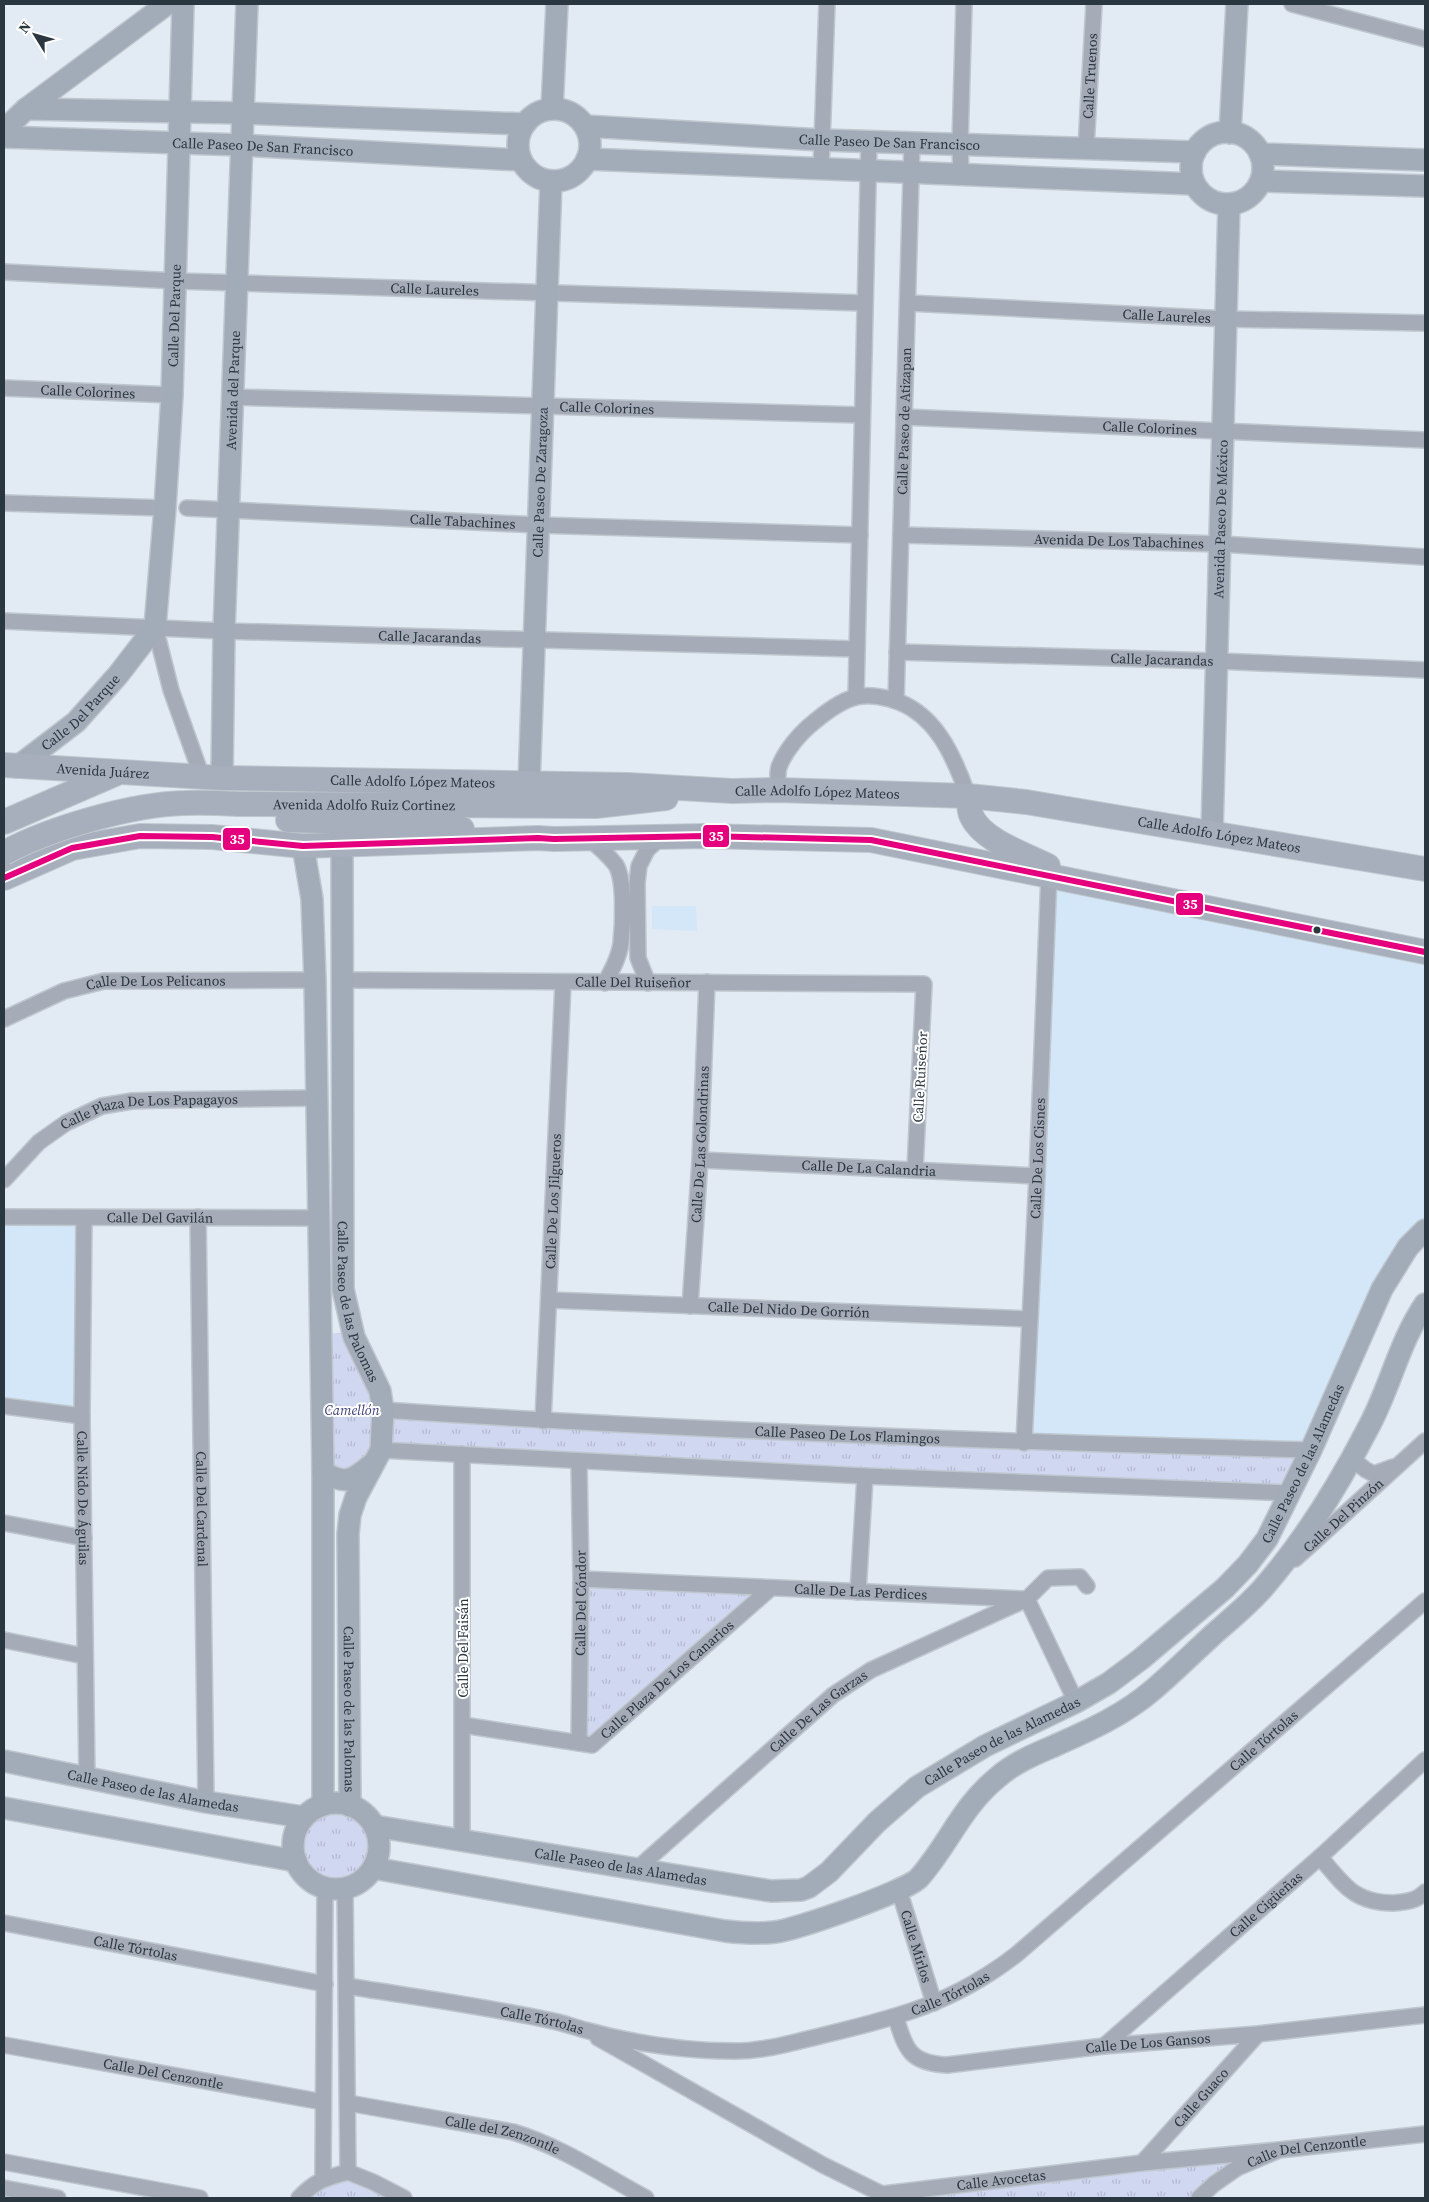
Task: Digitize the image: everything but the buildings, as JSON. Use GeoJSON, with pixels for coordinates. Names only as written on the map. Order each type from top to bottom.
{"type":"FeatureCollection","features":[{"type":"Feature","properties":{"kind":"main road","name":"Avenida Juárez"},"geometry":{"type":"LineString","coordinates":[[10,766],[212,778]]}},
{"type":"Feature","properties":{"kind":"main road"},"geometry":{"type":"LineString","coordinates":[[4,822],[121,772]]}},
{"type":"Feature","properties":{"kind":"main road","name":"Calle Adolfo López Mateos"},"geometry":{"type":"LineString","coordinates":[[212,778],[628,785],[732,791],[778,790],[968,796],[1026,802],[1425,869]]}},
{"type":"Feature","properties":{"kind":"main road"},"geometry":{"type":"LineString","coordinates":[[212,778],[219,799],[237,812],[254,817],[423,824],[538,838]]}},
{"type":"Feature","properties":{"kind":"main road","name":"Avenida Adolfo Ruiz Cortinez"},"geometry":{"type":"LineString","coordinates":[[4,853],[56,831],[125,810],[184,803],[596,806],[732,791]]}},
{"type":"Feature","properties":{"kind":"main road"},"geometry":{"type":"LineString","coordinates":[[968,796],[971,815],[979,828],[993,839],[1078,880]]}},
{"type":"Feature","properties":{"kind":"main road"},"geometry":{"type":"LineString","coordinates":[[58,799],[74,807],[82,823],[82,832],[72,848]]}},
{"type":"Feature","properties":{"kind":"main road"},"geometry":{"type":"LineString","coordinates":[[4,878],[72,848],[140,836],[212,837],[303,846],[538,838],[661,837],[871,840],[1049,874],[1218,911],[1425,952]]}},
{"type":"Feature","properties":{"kind":"street"},"geometry":{"type":"LineString","coordinates":[[4,130],[26,109],[167,4]]}},
{"type":"Feature","properties":{"kind":"street","name":"Calle Del Parque"},"geometry":{"type":"LineString","coordinates":[[183,4],[172,395],[155,627],[171,690],[212,778]]}},
{"type":"Feature","properties":{"kind":"street","name":"Avenida del Parque"},"geometry":{"type":"LineString","coordinates":[[212,778],[224,630],[230,510],[232,397],[247,4]]}},
{"type":"Feature","properties":{"kind":"street"},"geometry":{"type":"LineString","coordinates":[[552,108],[556,4]]}},
{"type":"Feature","properties":{"kind":"street"},"geometry":{"type":"LineString","coordinates":[[821,170],[828,4]]}},
{"type":"Feature","properties":{"kind":"street"},"geometry":{"type":"LineString","coordinates":[[961,175],[960,144],[964,4]]}},
{"type":"Feature","properties":{"kind":"street","name":"Calle Truenos"},"geometry":{"type":"LineString","coordinates":[[1086,148],[1094,4]]}},
{"type":"Feature","properties":{"kind":"street"},"geometry":{"type":"LineString","coordinates":[[1230,132],[1237,4]]}},
{"type":"Feature","properties":{"kind":"street"},"geometry":{"type":"LineString","coordinates":[[1292,4],[1425,39]]}},
{"type":"Feature","properties":{"kind":"street"},"geometry":{"type":"LineString","coordinates":[[552,108],[571,112],[585,126],[590,142],[587,160],[581,168],[572,176],[562,180],[551,181],[534,174],[521,160],[519,141],[525,124],[532,116],[552,108]]}},
{"type":"Feature","properties":{"kind":"street"},"geometry":{"type":"LineString","coordinates":[[26,109],[243,112],[525,124]]}},
{"type":"Feature","properties":{"kind":"street","name":"Calle Paseo De San Francisco"},"geometry":{"type":"LineString","coordinates":[[585,126],[821,140],[869,140],[1195,152]]}},
{"type":"Feature","properties":{"kind":"street"},"geometry":{"type":"LineString","coordinates":[[1230,132],[1242,136],[1253,144],[1260,154],[1263,167],[1260,181],[1253,193],[1242,201],[1229,204],[1215,202],[1203,195],[1194,184],[1191,162],[1195,152],[1204,141],[1216,134],[1230,132]]}},
{"type":"Feature","properties":{"kind":"street","name":"Calle Paseo De San Francisco"},"geometry":{"type":"LineString","coordinates":[[4,137],[179,144],[242,144],[521,160]]}},
{"type":"Feature","properties":{"kind":"street"},"geometry":{"type":"LineString","coordinates":[[856,697],[869,140]]}},
{"type":"Feature","properties":{"kind":"street","name":"Calle Paseo de Atizapan"},"geometry":{"type":"LineString","coordinates":[[896,701],[912,142]]}},
{"type":"Feature","properties":{"kind":"street"},"geometry":{"type":"LineString","coordinates":[[1260,154],[1425,160]]}},
{"type":"Feature","properties":{"kind":"street"},"geometry":{"type":"LineString","coordinates":[[587,160],[1194,184]]}},
{"type":"Feature","properties":{"kind":"street","name":"Calle Paseo De Zaragoza"},"geometry":{"type":"LineString","coordinates":[[529,784],[551,181]]}},
{"type":"Feature","properties":{"kind":"street"},"geometry":{"type":"LineString","coordinates":[[1260,181],[1425,186]]}},
{"type":"Feature","properties":{"kind":"street","name":"Avenida Paseo De México"},"geometry":{"type":"LineString","coordinates":[[1212,834],[1229,204]]}},
{"type":"Feature","properties":{"kind":"street","name":"Calle Laureles"},"geometry":{"type":"LineString","coordinates":[[4,272],[176,281],[865,303]]}},
{"type":"Feature","properties":{"kind":"street","name":"Calle Laureles"},"geometry":{"type":"LineString","coordinates":[[908,303],[1227,319],[1425,323]]}},
{"type":"Feature","properties":{"kind":"street","name":"Calle Colorines"},"geometry":{"type":"LineString","coordinates":[[4,388],[172,395]]}},
{"type":"Feature","properties":{"kind":"street","name":"Calle Colorines"},"geometry":{"type":"LineString","coordinates":[[232,397],[862,416]]}},
{"type":"Feature","properties":{"kind":"street","name":"Calle Colorines"},"geometry":{"type":"LineString","coordinates":[[904,416],[1425,440]]}},
{"type":"Feature","properties":{"kind":"street"},"geometry":{"type":"LineString","coordinates":[[4,503],[165,508]]}},
{"type":"Feature","properties":{"kind":"street","name":"Calle Tabachines"},"geometry":{"type":"LineString","coordinates":[[187,508],[538,525],[860,535]]}},
{"type":"Feature","properties":{"kind":"street","name":"Avenida De Los Tabachines"},"geometry":{"type":"LineString","coordinates":[[901,535],[1221,544],[1425,557]]}},
{"type":"Feature","properties":{"kind":"street","name":"Calle Jacarandas"},"geometry":{"type":"LineString","coordinates":[[4,621],[224,630],[857,649]]}},
{"type":"Feature","properties":{"kind":"street","name":"Calle Del Parque"},"geometry":{"type":"LineString","coordinates":[[10,766],[76,722],[118,675],[155,627]]}},
{"type":"Feature","properties":{"kind":"street","name":"Calle Jacarandas"},"geometry":{"type":"LineString","coordinates":[[897,652],[1425,670]]}},
{"type":"Feature","properties":{"kind":"street"},"geometry":{"type":"LineString","coordinates":[[778,790],[778,768],[789,749],[808,726],[831,709],[856,697],[876,695],[896,701],[925,718],[938,732],[958,766],[968,796]]}},
{"type":"Feature","properties":{"kind":"street"},"geometry":{"type":"LineString","coordinates":[[648,983],[638,958],[637,945],[639,866],[647,850],[661,837]]}},
{"type":"Feature","properties":{"kind":"street"},"geometry":{"type":"LineString","coordinates":[[588,838],[603,850],[617,867],[622,884],[621,943],[618,956],[605,982]]}},
{"type":"Feature","properties":{"kind":"street","name":"Calle Paseo de las Palomas"},"geometry":{"type":"LineString","coordinates":[[303,846],[312,899],[315,980],[319,1347],[323,1472],[323,1805]]}},
{"type":"Feature","properties":{"kind":"street","name":"Calle Paseo de las Palomas"},"geometry":{"type":"LineString","coordinates":[[342,846],[344,1288],[354,1337],[380,1391],[384,1410],[376,1457],[350,1515],[348,1534],[350,1806]]}},
{"type":"Feature","properties":{"kind":"street"},"geometry":{"type":"LineString","coordinates":[[617,867],[639,866]]}},
{"type":"Feature","properties":{"kind":"street","name":"Calle De Los Cisnes"},"geometry":{"type":"LineString","coordinates":[[1024,1443],[1049,874]]}},
{"type":"Feature","properties":{"kind":"street"},"geometry":{"type":"LineString","coordinates":[[312,899],[320,888],[326,886],[342,896]]}},
{"type":"Feature","properties":{"kind":"street","name":"Calle De Los Pelicanos"},"geometry":{"type":"LineString","coordinates":[[4,1019],[64,990],[104,981],[315,980]]}},
{"type":"Feature","properties":{"kind":"street","name":"Calle Del Ruiseñor"},"geometry":{"type":"LineString","coordinates":[[343,980],[924,984]]}},
{"type":"Feature","properties":{"kind":"street","name":"Calle De Las Golondrinas"},"geometry":{"type":"LineString","coordinates":[[690,1306],[700,1160],[707,982]]}},
{"type":"Feature","properties":{"kind":"street","name":"Calle De Los Jilgueros"},"geometry":{"type":"LineString","coordinates":[[543,1421],[563,983]]}},
{"type":"Feature","properties":{"kind":"street","name":"Calle Ruiseñor"},"geometry":{"type":"LineString","coordinates":[[915,1170],[924,984]]}},
{"type":"Feature","properties":{"kind":"street","name":"Calle Plaza De Los Papagayos"},"geometry":{"type":"LineString","coordinates":[[4,1180],[39,1142],[66,1123],[102,1106],[132,1101],[317,1098]]}},
{"type":"Feature","properties":{"kind":"street","name":"Calle De La Calandria"},"geometry":{"type":"LineString","coordinates":[[700,1160],[1037,1176]]}},
{"type":"Feature","properties":{"kind":"street","name":"Calle Del Gavilán"},"geometry":{"type":"LineString","coordinates":[[4,1217],[318,1218]]}},
{"type":"Feature","properties":{"kind":"street","name":"Calle Del Cardenal"},"geometry":{"type":"LineString","coordinates":[[198,1217],[206,1802]]}},
{"type":"Feature","properties":{"kind":"street","name":"Calle Nido De Águilas"},"geometry":{"type":"LineString","coordinates":[[84,1218],[82,1416],[87,1778]]}},
{"type":"Feature","properties":{"kind":"street","name":"Calle Paseo de las Alamedas"},"geometry":{"type":"LineString","coordinates":[[374,1826],[771,1891],[801,1890],[829,1872],[877,1822],[910,1792],[985,1746],[1076,1702],[1109,1683],[1141,1659],[1225,1588],[1248,1564],[1267,1539],[1290,1493],[1382,1290],[1408,1247],[1425,1230]]}},
{"type":"Feature","properties":{"kind":"street","name":"Calle Del Nido De Gorrión"},"geometry":{"type":"LineString","coordinates":[[549,1300],[1030,1319]]}},
{"type":"Feature","properties":{"kind":"street","name":"Calle Paseo de las Alamedas"},"geometry":{"type":"LineString","coordinates":[[373,1868],[725,1931],[754,1934],[778,1932],[899,1890],[916,1881],[979,1793],[1001,1774],[1030,1757],[1102,1724],[1127,1710],[1159,1684],[1262,1589],[1311,1526],[1352,1459],[1378,1406],[1401,1346],[1425,1304]]}},
{"type":"Feature","properties":{"kind":"street"},"geometry":{"type":"LineString","coordinates":[[319,1347],[330,1334],[340,1333],[354,1337]]}},
{"type":"Feature","properties":{"kind":"street"},"geometry":{"type":"LineString","coordinates":[[4,1406],[82,1416]]}},
{"type":"Feature","properties":{"kind":"street","name":"Calle Paseo De Los Flamingos"},"geometry":{"type":"LineString","coordinates":[[384,1410],[543,1421],[864,1437],[1311,1450]]}},
{"type":"Feature","properties":{"kind":"street","name":"Calle Del Pinzón"},"geometry":{"type":"LineString","coordinates":[[1262,1589],[1425,1441]]}},
{"type":"Feature","properties":{"kind":"street"},"geometry":{"type":"LineString","coordinates":[[323,1472],[334,1479],[344,1481],[357,1476],[376,1457],[462,1454],[579,1462],[865,1476],[1290,1493]]}},
{"type":"Feature","properties":{"kind":"street","name":"Calle Del Faisán"},"geometry":{"type":"LineString","coordinates":[[462,1454],[464,1725],[462,1841]]}},
{"type":"Feature","properties":{"kind":"street"},"geometry":{"type":"LineString","coordinates":[[1352,1459],[1374,1474],[1384,1472],[1399,1464]]}},
{"type":"Feature","properties":{"kind":"street","name":"Calle Del Cóndor"},"geometry":{"type":"LineString","coordinates":[[579,1462],[581,1579],[579,1743]]}},
{"type":"Feature","properties":{"kind":"street"},"geometry":{"type":"LineString","coordinates":[[858,1592],[865,1476]]}},
{"type":"Feature","properties":{"kind":"street"},"geometry":{"type":"LineString","coordinates":[[4,1523],[84,1538]]}},
{"type":"Feature","properties":{"kind":"street"},"geometry":{"type":"LineString","coordinates":[[1076,1702],[1027,1599],[1048,1578],[1080,1578],[1087,1586]]}},
{"type":"Feature","properties":{"kind":"street","name":"Calle De Las Perdices"},"geometry":{"type":"LineString","coordinates":[[581,1579],[1027,1599]]}},
{"type":"Feature","properties":{"kind":"street","name":"Calle Plaza De Los Canarios"},"geometry":{"type":"LineString","coordinates":[[464,1725],[592,1745],[771,1588]]}},
{"type":"Feature","properties":{"kind":"street","name":"Calle De Las Garzas"},"geometry":{"type":"LineString","coordinates":[[638,1868],[833,1695],[853,1680],[1027,1599]]}},
{"type":"Feature","properties":{"kind":"street","name":"Calle Tórtolas"},"geometry":{"type":"LineString","coordinates":[[347,1986],[546,2019],[584,2030],[645,2042],[736,2051],[778,2046],[896,2018],[956,1994],[1000,1967],[1042,1934],[1425,1600]]}},
{"type":"Feature","properties":{"kind":"street"},"geometry":{"type":"LineString","coordinates":[[4,1640],[84,1656]]}},
{"type":"Feature","properties":{"kind":"street"},"geometry":{"type":"LineString","coordinates":[[985,1746],[1001,1774]]}},
{"type":"Feature","properties":{"kind":"street","name":"Calle Cigüeñas"},"geometry":{"type":"LineString","coordinates":[[1104,2046],[1320,1857],[1425,1760]]}},
{"type":"Feature","properties":{"kind":"street","name":"Calle Paseo de las Alamedas"},"geometry":{"type":"LineString","coordinates":[[4,1761],[206,1802],[303,1818]]}},
{"type":"Feature","properties":{"kind":"street"},"geometry":{"type":"LineString","coordinates":[[341,1803],[350,1806],[368,1817],[374,1826],[378,1840],[378,1854],[373,1868],[362,1881],[335,1888],[312,1883],[302,1874],[296,1861],[292,1848],[294,1834],[303,1818],[323,1805],[341,1803]]}},
{"type":"Feature","properties":{"kind":"street"},"geometry":{"type":"LineString","coordinates":[[4,1808],[296,1861]]}},
{"type":"Feature","properties":{"kind":"street"},"geometry":{"type":"LineString","coordinates":[[1320,1857],[1345,1885],[1364,1900],[1376,1903],[1404,1902],[1420,1897],[1425,1892]]}},
{"type":"Feature","properties":{"kind":"street"},"geometry":{"type":"LineString","coordinates":[[323,2178],[326,1984],[335,1888]]}},
{"type":"Feature","properties":{"kind":"street"},"geometry":{"type":"LineString","coordinates":[[335,1888],[347,1986],[348,2172]]}},
{"type":"Feature","properties":{"kind":"street"},"geometry":{"type":"LineString","coordinates":[[801,1890],[811,1921]]}},
{"type":"Feature","properties":{"kind":"street","name":"Calle Mirlos"},"geometry":{"type":"LineString","coordinates":[[899,1890],[934,2003]]}},
{"type":"Feature","properties":{"kind":"street","name":"Calle Tórtolas"},"geometry":{"type":"LineString","coordinates":[[4,1923],[326,1984]]}},
{"type":"Feature","properties":{"kind":"street","name":"Calle De Los Gansos"},"geometry":{"type":"LineString","coordinates":[[896,2018],[905,2046],[919,2059],[932,2064],[947,2065],[1104,2046],[1258,2034],[1425,2015]]}},
{"type":"Feature","properties":{"kind":"street","name":"Calle Avocetas"},"geometry":{"type":"LineString","coordinates":[[584,2030],[823,2165],[886,2196],[1142,2163],[1279,2150]]}},
{"type":"Feature","properties":{"kind":"street","name":"Calle Guaco"},"geometry":{"type":"LineString","coordinates":[[1142,2163],[1258,2034]]}},
{"type":"Feature","properties":{"kind":"street","name":"Calle Del Cenzontle"},"geometry":{"type":"LineString","coordinates":[[4,2045],[324,2102]]}},
{"type":"Feature","properties":{"kind":"street","name":"Calle del Zenzontle"},"geometry":{"type":"LineString","coordinates":[[348,2103],[513,2132],[535,2139],[559,2150],[646,2198]]}},
{"type":"Feature","properties":{"kind":"street","name":"Calle Del Cenzontle"},"geometry":{"type":"LineString","coordinates":[[1199,2198],[1214,2184],[1237,2168],[1279,2150],[1425,2134]]}},
{"type":"Feature","properties":{"kind":"street"},"geometry":{"type":"LineString","coordinates":[[4,2162],[200,2198]]}},
{"type":"Feature","properties":{"kind":"street"},"geometry":{"type":"LineString","coordinates":[[298,2198],[310,2186],[323,2178],[348,2172],[404,2198]]}},
{"type":"Feature","properties":{"kind":"street"},"geometry":{"type":"LineString","coordinates":[[4,2188],[58,2198]]}},
{"type":"Feature","properties":{"kind":"shaded area"},"geometry":{"type":"Polygon","coordinates":[[[1049,874],[1425,952],[1425,1230],[1408,1247],[1311,1450],[1024,1443],[1049,874]]]}},
{"type":"Feature","properties":{"kind":"shaded area"},"geometry":{"type":"Polygon","coordinates":[[[652,906],[696,906],[697,931],[652,929],[652,906]]]}},
{"type":"Feature","properties":{"kind":"shaded area"},"geometry":{"type":"Polygon","coordinates":[[[4,1217],[84,1218],[82,1416],[4,1406],[4,1217]]]}},
{"type":"Feature","properties":{"kind":"green space","name":"Camellón"},"geometry":{"type":"Polygon","coordinates":[[[340,1333],[354,1337],[383,1410],[1311,1450],[1290,1493],[381,1450],[334,1479],[324,1339],[330,1334],[340,1333]]]}},
{"type":"Feature","properties":{"kind":"green space"},"geometry":{"type":"Polygon","coordinates":[[[581,1579],[771,1588],[592,1745],[579,1743],[581,1579]]]}},
{"type":"Feature","properties":{"kind":"green space"},"geometry":{"type":"Polygon","coordinates":[[[336,1803],[352,1806],[360,1810],[372,1822],[376,1830],[379,1846],[376,1862],[372,1870],[360,1882],[352,1886],[336,1889],[320,1886],[312,1882],[300,1870],[296,1862],[293,1846],[296,1830],[300,1822],[312,1810],[320,1806],[336,1803]]]}},
{"type":"Feature","properties":{"kind":"green space"},"geometry":{"type":"Polygon","coordinates":[[[1279,2150],[1199,2198],[890,2198],[1279,2150]]]}},
{"type":"Feature","properties":{"kind":"green space"},"geometry":{"type":"Polygon","coordinates":[[[348,2172],[404,2198],[299,2198],[348,2172]]]}},
{"type":"Feature","properties":{"kind":"transit line","name":"35"},"geometry":{"type":"LineString","coordinates":[[4,878],[72,848],[140,836],[212,837],[303,846],[538,838],[705,836],[871,840],[1425,952]]}}]}
